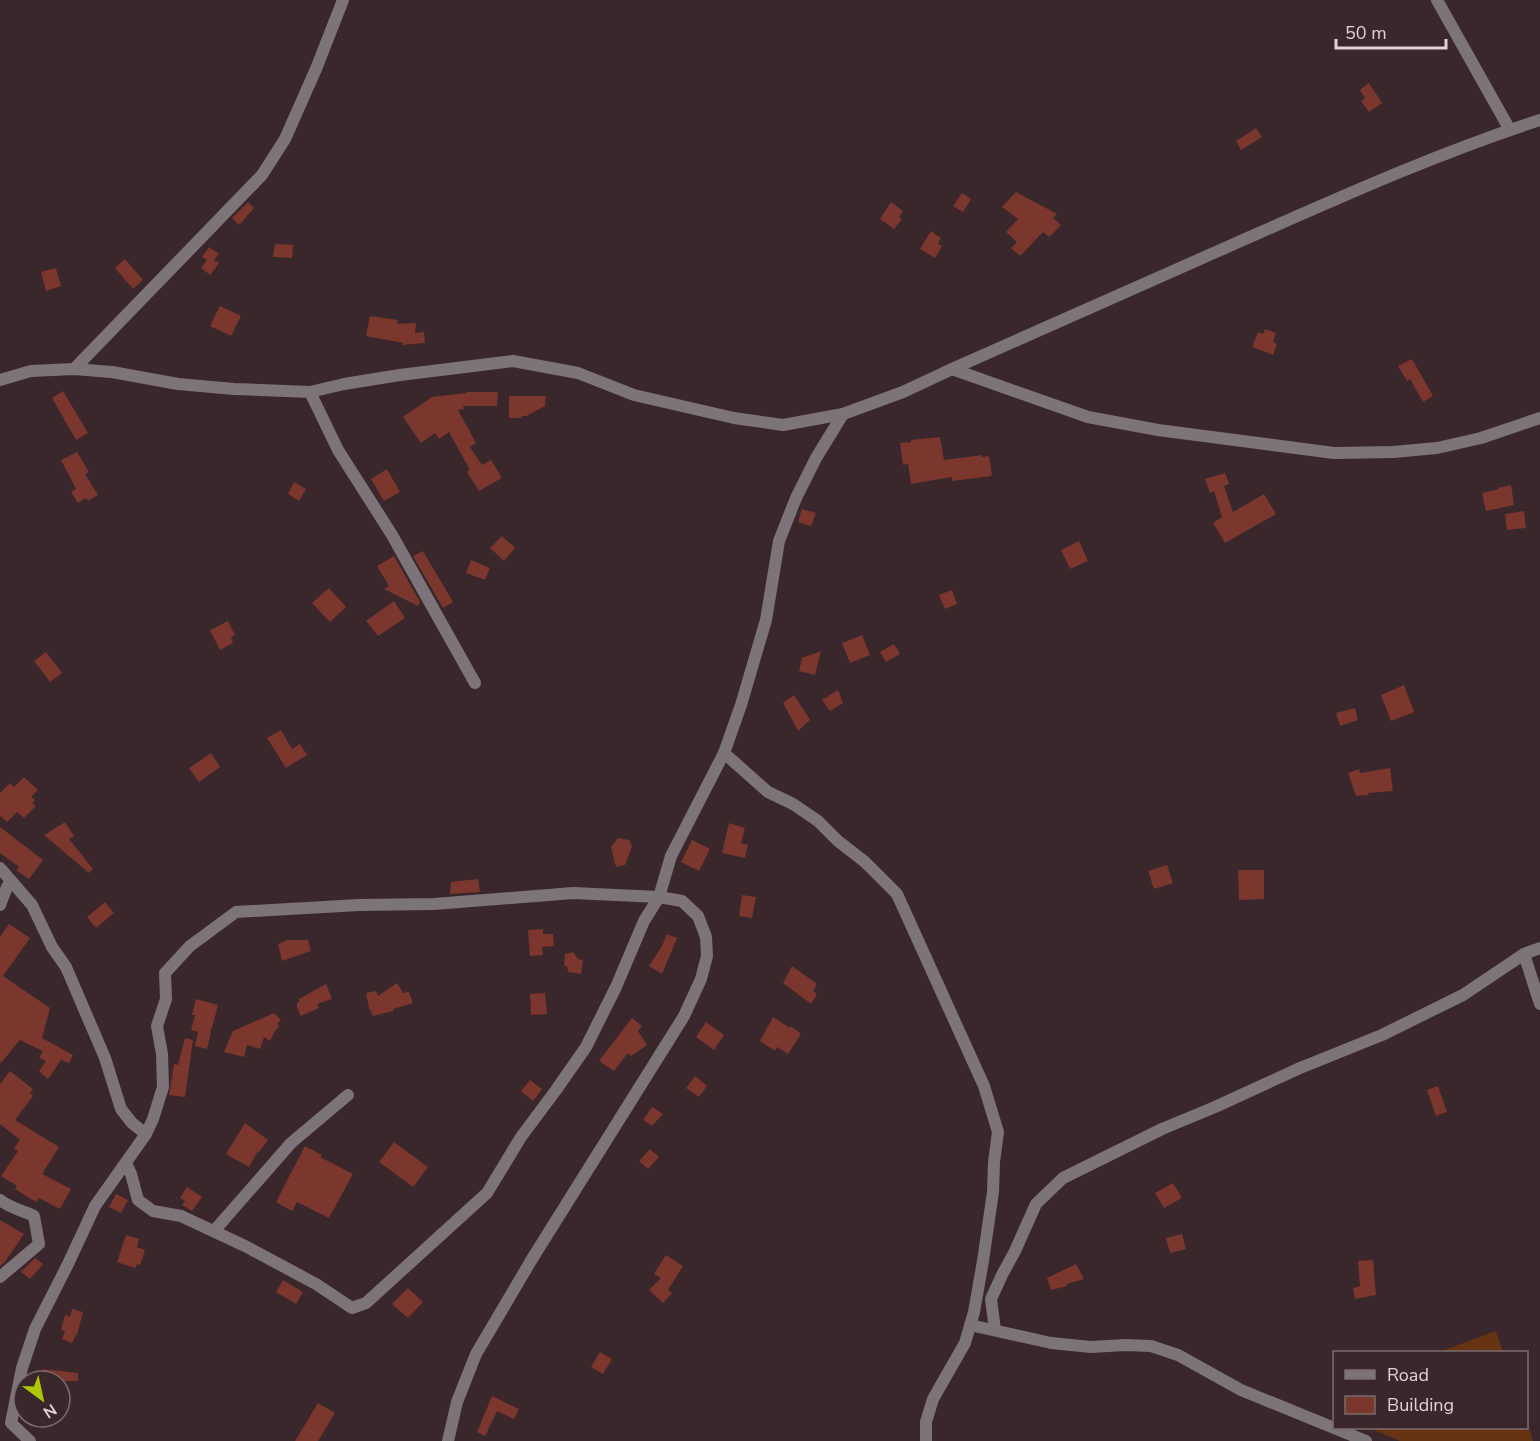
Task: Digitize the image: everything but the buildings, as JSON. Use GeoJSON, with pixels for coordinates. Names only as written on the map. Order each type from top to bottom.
{"type":"FeatureCollection","features":[{"type":"Feature","properties":{"kind":"street"},"geometry":{"type":"LineString","coordinates":[[74,369],[262,175],[285,139],[316,69],[342,0]]}},
{"type":"Feature","properties":{"kind":"street"},"geometry":{"type":"LineString","coordinates":[[1437,0],[1510,130]]}},
{"type":"Feature","properties":{"kind":"street"},"geometry":{"type":"LineString","coordinates":[[0,380],[31,371],[74,369],[112,372],[178,384],[310,392],[400,375],[513,361],[578,374],[634,395],[734,418],[783,425],[843,414],[903,392],[1401,172],[1540,120]]}},
{"type":"Feature","properties":{"kind":"street"},"geometry":{"type":"LineString","coordinates":[[952,369],[1088,417],[1158,430],[1334,453],[1393,452],[1437,448],[1481,438],[1540,418]]}},
{"type":"Feature","properties":{"kind":"street"},"geometry":{"type":"LineString","coordinates":[[310,392],[338,450],[392,535],[475,682]]}},
{"type":"Feature","properties":{"kind":"street"},"geometry":{"type":"LineString","coordinates":[[126,1163],[138,1200],[153,1211],[181,1216],[214,1231],[277,1262],[333,1294],[352,1308],[366,1303],[487,1193],[520,1137],[586,1047],[616,987],[644,921],[659,897],[671,856],[724,753],[741,705],[765,620],[779,540],[816,458],[843,414]]}},
{"type":"Feature","properties":{"kind":"street"},"geometry":{"type":"LineString","coordinates":[[724,753],[768,792],[818,820],[897,894],[984,1086],[998,1132],[993,1192],[974,1312],[965,1343],[933,1399],[926,1422],[926,1441]]}},
{"type":"Feature","properties":{"kind":"street"},"geometry":{"type":"LineString","coordinates":[[0,868],[32,904],[52,947],[66,967],[105,1058],[121,1109],[132,1124],[146,1134]]}},
{"type":"Feature","properties":{"kind":"street"},"geometry":{"type":"LineString","coordinates":[[0,905],[11,881]]}},
{"type":"Feature","properties":{"kind":"street"},"geometry":{"type":"LineString","coordinates":[[30,1441],[11,1423],[22,1368],[35,1329],[95,1206],[146,1134],[153,1119],[163,1087],[162,1054],[157,1026],[166,999],[165,973],[190,946],[236,912],[359,904],[434,904],[573,893],[659,897],[682,901],[698,916],[706,937],[707,956],[701,979],[684,1016],[532,1258],[476,1353],[457,1402],[448,1441]]}},
{"type":"Feature","properties":{"kind":"street"},"geometry":{"type":"LineString","coordinates":[[995,1330],[991,1299],[1016,1251],[1036,1204],[1063,1178],[1162,1129],[1392,1030],[1463,995],[1524,954],[1540,948]]}},
{"type":"Feature","properties":{"kind":"street"},"geometry":{"type":"LineString","coordinates":[[1524,954],[1540,1005]]}},
{"type":"Feature","properties":{"kind":"street"},"geometry":{"type":"LineString","coordinates":[[214,1231],[291,1143],[348,1095]]}},
{"type":"Feature","properties":{"kind":"street"},"geometry":{"type":"LineString","coordinates":[[0,1200],[7,1206],[34,1216],[39,1244],[0,1277]]}},
{"type":"Feature","properties":{"kind":"street"},"geometry":{"type":"LineString","coordinates":[[970,1325],[1051,1343],[1091,1347],[1151,1346],[1178,1355],[1241,1390],[1333,1428]]}},
{"type":"Feature","properties":{"kind":"street"},"geometry":{"type":"LineString","coordinates":[[1337,1429],[1366,1441]]}},
{"type":"Feature","properties":{"kind":"shaded area"},"geometry":{"type":"Polygon","coordinates":[[[1496,1331],[1503,1351],[1442,1351],[1496,1331]]]}},
{"type":"Feature","properties":{"kind":"shaded area"},"geometry":{"type":"Polygon","coordinates":[[[1528,1425],[1533,1441],[1400,1441],[1371,1429],[1528,1429],[1528,1425]]]}}]}
